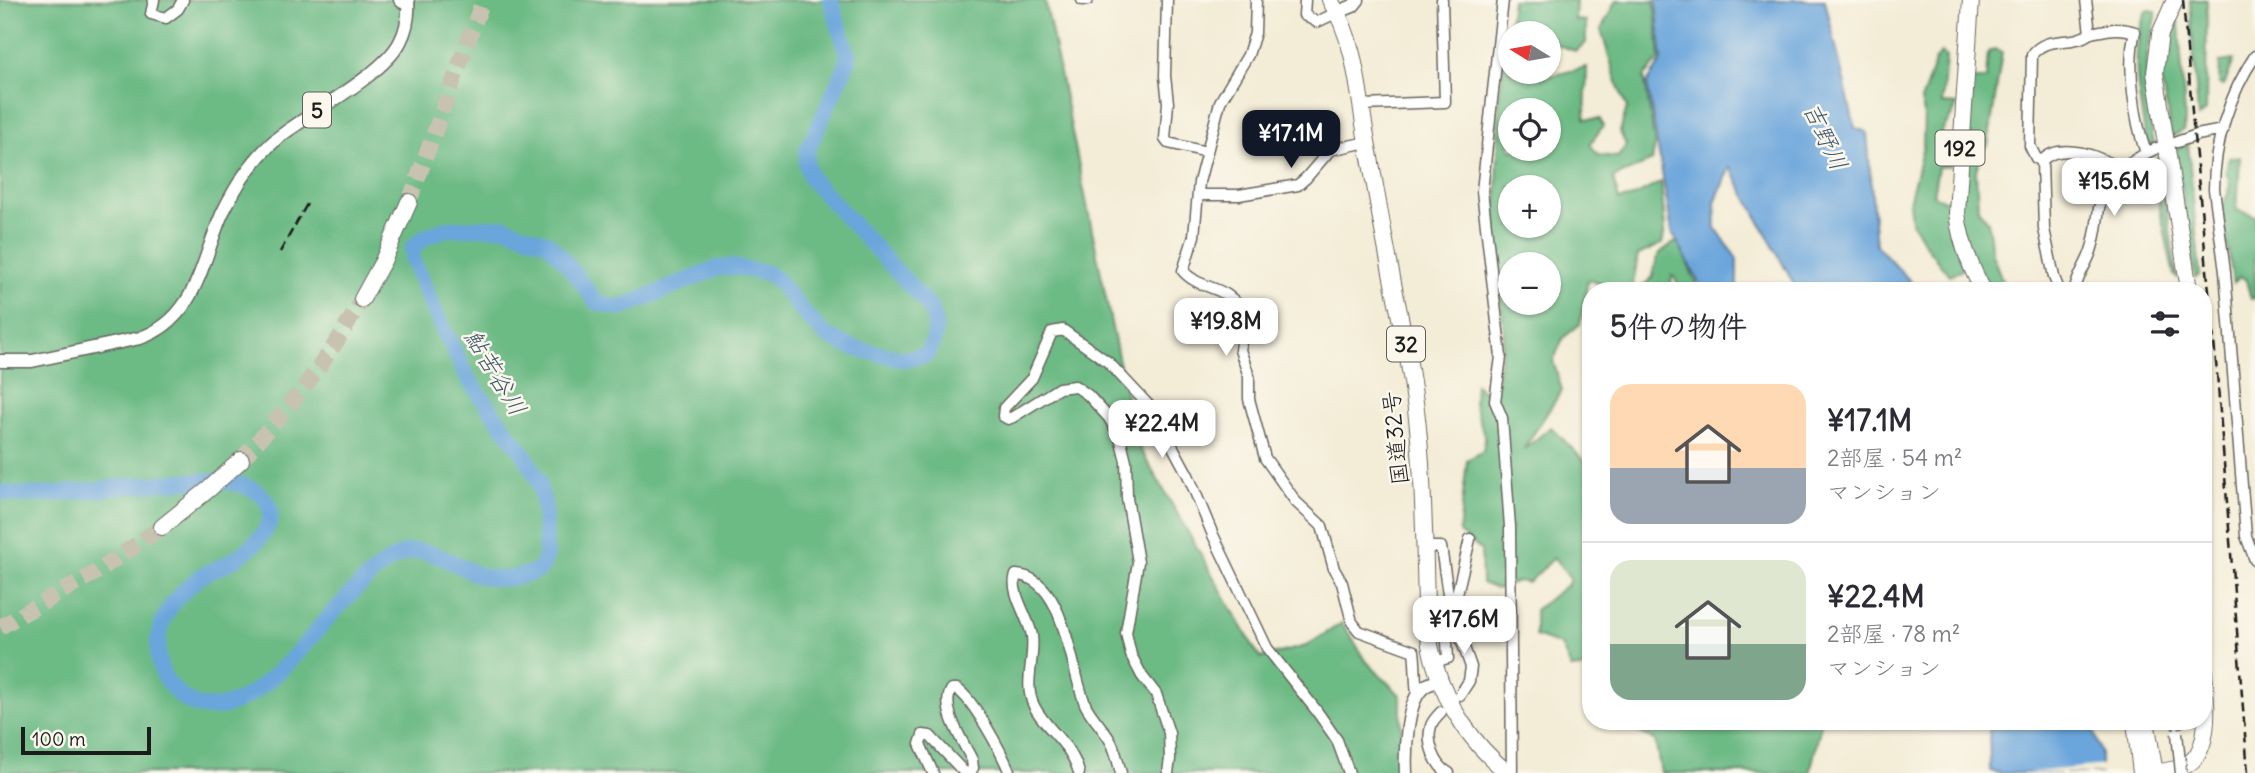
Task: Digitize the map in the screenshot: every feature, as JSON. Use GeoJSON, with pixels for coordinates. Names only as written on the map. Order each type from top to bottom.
{"type":"FeatureCollection","features":[{"type":"Feature","properties":{"kind":"highway","name":"192"},"geometry":{"type":"LineString","coordinates":[[1970,0],[1956,196],[1959,232],[1978,282]]}},
{"type":"Feature","properties":{"kind":"highway","name":"国道32号"},"geometry":{"type":"LineString","coordinates":[[1334,6],[1357,73],[1367,142],[1412,373],[1419,438],[1427,622],[1434,662],[1451,705],[1470,734],[1510,773]]}},
{"type":"Feature","properties":{"kind":"highway"},"geometry":{"type":"LineString","coordinates":[[2172,6],[2160,34],[2155,73],[2188,282]]}},
{"type":"Feature","properties":{"kind":"highway"},"geometry":{"type":"LineString","coordinates":[[366,292],[408,206]]}},
{"type":"Feature","properties":{"kind":"highway"},"geometry":{"type":"LineString","coordinates":[[162,527],[196,501],[237,463]]}},
{"type":"Feature","properties":{"kind":"highway"},"geometry":{"type":"LineString","coordinates":[[2136,730],[2141,773]]}},
{"type":"Feature","properties":{"kind":"highway"},"geometry":{"type":"LineString","coordinates":[[2148,730],[2154,773],[2185,765],[2194,759],[2204,730]]}},
{"type":"Feature","properties":{"kind":"main road"},"geometry":{"type":"LineString","coordinates":[[1334,6],[1353,6],[1359,0]]}},
{"type":"Feature","properties":{"kind":"main road","name":"5"},"geometry":{"type":"LineString","coordinates":[[0,361],[32,361],[154,333],[179,313],[188,300],[237,184],[256,159],[277,139],[389,58],[405,32],[405,1]]}},
{"type":"Feature","properties":{"kind":"main road"},"geometry":{"type":"LineString","coordinates":[[1406,773],[1408,733],[1418,694],[1425,686],[1440,681]]}},
{"type":"Feature","properties":{"kind":"street"},"geometry":{"type":"LineString","coordinates":[[154,0],[151,14],[166,18],[178,9],[183,0]]}},
{"type":"Feature","properties":{"kind":"street"},"geometry":{"type":"LineString","coordinates":[[1082,0],[1087,0]]}},
{"type":"Feature","properties":{"kind":"street"},"geometry":{"type":"LineString","coordinates":[[1167,0],[1165,76],[1168,103],[1165,139],[1168,143],[1207,152]]}},
{"type":"Feature","properties":{"kind":"street"},"geometry":{"type":"LineString","coordinates":[[1256,0],[1257,16],[1248,55],[1220,102],[1199,182],[1194,236],[1184,271],[1189,278],[1227,295],[1249,321],[1242,335],[1240,350],[1249,376],[1249,399],[1265,458],[1296,502],[1322,526],[1352,622],[1359,631],[1414,651],[1414,677],[1418,694]]}},
{"type":"Feature","properties":{"kind":"street"},"geometry":{"type":"LineString","coordinates":[[1305,0],[1304,15],[1317,22],[1334,6]]}},
{"type":"Feature","properties":{"kind":"street"},"geometry":{"type":"LineString","coordinates":[[1362,105],[1445,102],[1443,0]]}},
{"type":"Feature","properties":{"kind":"street"},"geometry":{"type":"LineString","coordinates":[[1503,0],[1482,191],[1501,357],[1495,401],[1502,418],[1510,527],[1510,773]]}},
{"type":"Feature","properties":{"kind":"street"},"geometry":{"type":"LineString","coordinates":[[2087,0],[2090,33]]}},
{"type":"Feature","properties":{"kind":"street"},"geometry":{"type":"LineString","coordinates":[[2042,161],[2031,153],[2030,145],[2032,55],[2037,48],[2048,43],[2083,39],[2090,33],[2114,28],[2135,32],[2130,65],[2141,139],[2151,151],[2119,170],[2107,187],[2100,204],[2091,253],[2077,282]]}},
{"type":"Feature","properties":{"kind":"street"},"geometry":{"type":"LineString","coordinates":[[2255,56],[2236,89],[2214,168],[2246,536],[2255,560]]}},
{"type":"Feature","properties":{"kind":"street"},"geometry":{"type":"LineString","coordinates":[[2177,142],[2223,130]]}},
{"type":"Feature","properties":{"kind":"street"},"geometry":{"type":"LineString","coordinates":[[1199,195],[1239,195],[1298,185],[1330,150],[1367,142]]}},
{"type":"Feature","properties":{"kind":"street"},"geometry":{"type":"LineString","coordinates":[[2056,282],[2044,229],[2042,161],[2059,152],[2074,152],[2105,159],[2119,170]]}},
{"type":"Feature","properties":{"kind":"street"},"geometry":{"type":"LineString","coordinates":[[1168,773],[1169,733],[1156,694],[1131,655],[1126,633],[1138,562],[1127,498],[1126,461],[1120,437],[1109,418],[1088,395],[1075,386],[1059,388],[1013,417],[1008,419],[1003,416],[1004,408],[1032,378],[1052,332],[1056,330],[1063,330],[1108,362],[1153,410],[1188,475],[1213,535],[1267,648],[1316,709],[1336,740],[1349,773]]}},
{"type":"Feature","properties":{"kind":"street"},"geometry":{"type":"LineString","coordinates":[[1451,612],[1470,539]]}},
{"type":"Feature","properties":{"kind":"street"},"geometry":{"type":"LineString","coordinates":[[1424,547],[1441,547],[1451,612],[1471,667],[1469,681],[1431,725],[1430,737],[1437,762],[1449,773]]}},
{"type":"Feature","properties":{"kind":"street"},"geometry":{"type":"LineString","coordinates":[[1079,773],[1072,755],[1032,700],[1029,679],[1032,638],[1014,588],[1016,575],[1033,579],[1046,591],[1068,643],[1082,696],[1111,742],[1121,773]]}},
{"type":"Feature","properties":{"kind":"street"},"geometry":{"type":"LineString","coordinates":[[1434,662],[1448,658],[1445,610],[1451,612]]}},
{"type":"Feature","properties":{"kind":"street"},"geometry":{"type":"LineString","coordinates":[[933,773],[920,744],[923,735],[930,736],[964,772],[969,773],[973,768],[972,760],[947,708],[947,696],[952,689],[957,688],[964,693],[985,725],[1010,773]]}},
{"type":"Feature","properties":{"kind":"street"},"geometry":{"type":"LineString","coordinates":[[2178,730],[2181,773]]}},
{"type":"Feature","properties":{"kind":"green space"},"geometry":{"type":"Polygon","coordinates":[[[0,0],[1045,0],[1135,440],[1260,658],[1306,646],[1342,623],[1367,662],[1401,696],[1401,773],[0,773],[0,0]]]}},
{"type":"Feature","properties":{"kind":"green space"},"geometry":{"type":"Polygon","coordinates":[[[1512,0],[1576,0],[1575,20],[1586,21],[1586,43],[1575,51],[1561,46],[1561,21],[1509,21],[1512,0]]]}},
{"type":"Feature","properties":{"kind":"green space"},"geometry":{"type":"Polygon","coordinates":[[[1616,0],[1654,1],[1660,59],[1644,77],[1655,145],[1652,161],[1613,178],[1619,200],[1633,197],[1661,182],[1665,229],[1662,244],[1638,255],[1633,282],[1582,282],[1580,324],[1563,338],[1553,361],[1562,390],[1523,450],[1551,427],[1582,459],[1582,669],[1571,668],[1561,645],[1535,636],[1535,610],[1568,584],[1570,578],[1554,558],[1528,583],[1518,581],[1497,589],[1482,583],[1481,550],[1459,533],[1467,460],[1483,451],[1485,438],[1474,403],[1475,384],[1495,400],[1504,332],[1502,315],[1561,315],[1561,252],[1498,252],[1498,270],[1496,250],[1498,148],[1498,161],[1561,161],[1561,98],[1499,98],[1501,84],[1561,84],[1561,73],[1587,67],[1585,119],[1600,119],[1603,126],[1590,144],[1598,155],[1618,157],[1626,145],[1620,132],[1627,107],[1601,30],[1616,0]]]}},
{"type":"Feature","properties":{"kind":"green space"},"geometry":{"type":"Polygon","coordinates":[[[2190,0],[2207,0],[2206,111],[2198,117],[2190,0]]]}},
{"type":"Feature","properties":{"kind":"green space"},"geometry":{"type":"Polygon","coordinates":[[[2146,11],[2156,12],[2156,17],[2148,50],[2146,85],[2154,143],[2147,146],[2137,61],[2141,28],[2146,11]]]}},
{"type":"Feature","properties":{"kind":"green space"},"geometry":{"type":"Polygon","coordinates":[[[2175,15],[2179,25],[2185,118],[2184,130],[2172,137],[2161,80],[2169,29],[2175,15]]]}},
{"type":"Feature","properties":{"kind":"green space"},"geometry":{"type":"Polygon","coordinates":[[[1995,49],[2002,52],[1988,145],[1981,152],[1976,171],[1978,209],[1988,221],[1992,254],[2003,282],[1984,282],[1970,252],[1958,254],[1963,269],[1950,276],[1928,249],[1911,221],[1909,202],[1923,147],[1924,113],[1921,101],[1935,61],[1941,53],[1946,57],[1942,104],[1957,105],[1941,136],[1941,151],[1951,152],[1950,166],[1938,167],[1933,195],[1947,201],[1963,175],[1970,79],[1986,79],[1988,52],[1995,49]]]}},
{"type":"Feature","properties":{"kind":"green space"},"geometry":{"type":"Polygon","coordinates":[[[2234,60],[2224,86],[2219,84],[2220,62],[2234,60]]]}},
{"type":"Feature","properties":{"kind":"green space"},"geometry":{"type":"Polygon","coordinates":[[[2188,144],[2200,275],[2195,278],[2175,149],[2188,144]]]}},
{"type":"Feature","properties":{"kind":"green space"},"geometry":{"type":"Polygon","coordinates":[[[2240,157],[2237,210],[2255,216],[2255,298],[2251,299],[2246,280],[2241,277],[2233,283],[2222,205],[2229,189],[2226,173],[2229,158],[2240,157]]]}},
{"type":"Feature","properties":{"kind":"green space"},"geometry":{"type":"Polygon","coordinates":[[[2159,158],[2177,278],[2174,276],[2150,161],[2159,158]]]}},
{"type":"Feature","properties":{"kind":"green space"},"geometry":{"type":"Polygon","coordinates":[[[1678,241],[1696,282],[1676,282],[1672,276],[1672,282],[1647,282],[1653,277],[1659,255],[1678,241]]]}},
{"type":"Feature","properties":{"kind":"green space"},"geometry":{"type":"Polygon","coordinates":[[[1820,730],[1810,773],[1661,773],[1655,740],[1636,731],[1820,730]]]}},
{"type":"Feature","properties":{"kind":"water","name":"吉野川"},"geometry":{"type":"Polygon","coordinates":[[[1656,0],[1825,0],[1855,128],[1867,132],[1876,245],[1911,282],[1793,282],[1730,167],[1715,202],[1716,228],[1737,259],[1737,282],[1699,282],[1672,232],[1647,83],[1662,60],[1656,0]]]}},
{"type":"Feature","properties":{"kind":"water"},"geometry":{"type":"Polygon","coordinates":[[[1989,730],[2093,730],[2101,753],[2101,773],[1990,771],[1989,730]]]}},
{"type":"Feature","properties":{"kind":"pier"},"geometry":{"type":"Polygon","coordinates":[[[2105,765],[2105,773],[2024,773],[2105,765]]]}},
{"type":"Feature","properties":{"kind":"waterway","name":"鮎苦谷川"},"geometry":{"type":"LineString","coordinates":[[0,492],[27,495],[211,481],[240,484],[260,494],[268,503],[271,513],[265,531],[250,548],[200,577],[184,591],[170,607],[161,625],[158,650],[162,673],[167,681],[190,702],[213,708],[238,701],[262,686],[363,582],[384,564],[400,555],[420,551],[430,553],[479,575],[502,579],[541,569],[546,556],[544,504],[538,480],[526,457],[468,379],[436,314],[412,259],[413,247],[425,237],[446,229],[505,227],[548,243],[597,303],[621,308],[718,268],[734,267],[767,273],[778,281],[825,335],[853,348],[903,359],[926,355],[935,331],[929,306],[811,179],[806,163],[807,151],[849,59],[831,0]]}},
{"type":"Feature","properties":{"kind":"tunnel"},"geometry":{"type":"LineString","coordinates":[[409,202],[483,0]]}},
{"type":"Feature","properties":{"kind":"tunnel"},"geometry":{"type":"LineString","coordinates":[[241,460],[307,383],[336,343],[362,299]]}},
{"type":"Feature","properties":{"kind":"tunnel"},"geometry":{"type":"LineString","coordinates":[[0,627],[95,573],[162,527]]}},
{"type":"Feature","properties":{"kind":"railway"},"geometry":{"type":"LineString","coordinates":[[2183,0],[2208,282]]}},
{"type":"Feature","properties":{"kind":"railway"},"geometry":{"type":"LineString","coordinates":[[280,252],[307,204]]}},
{"type":"Feature","properties":{"kind":"railway"},"geometry":{"type":"LineString","coordinates":[[2212,321],[2248,773]]}}]}
